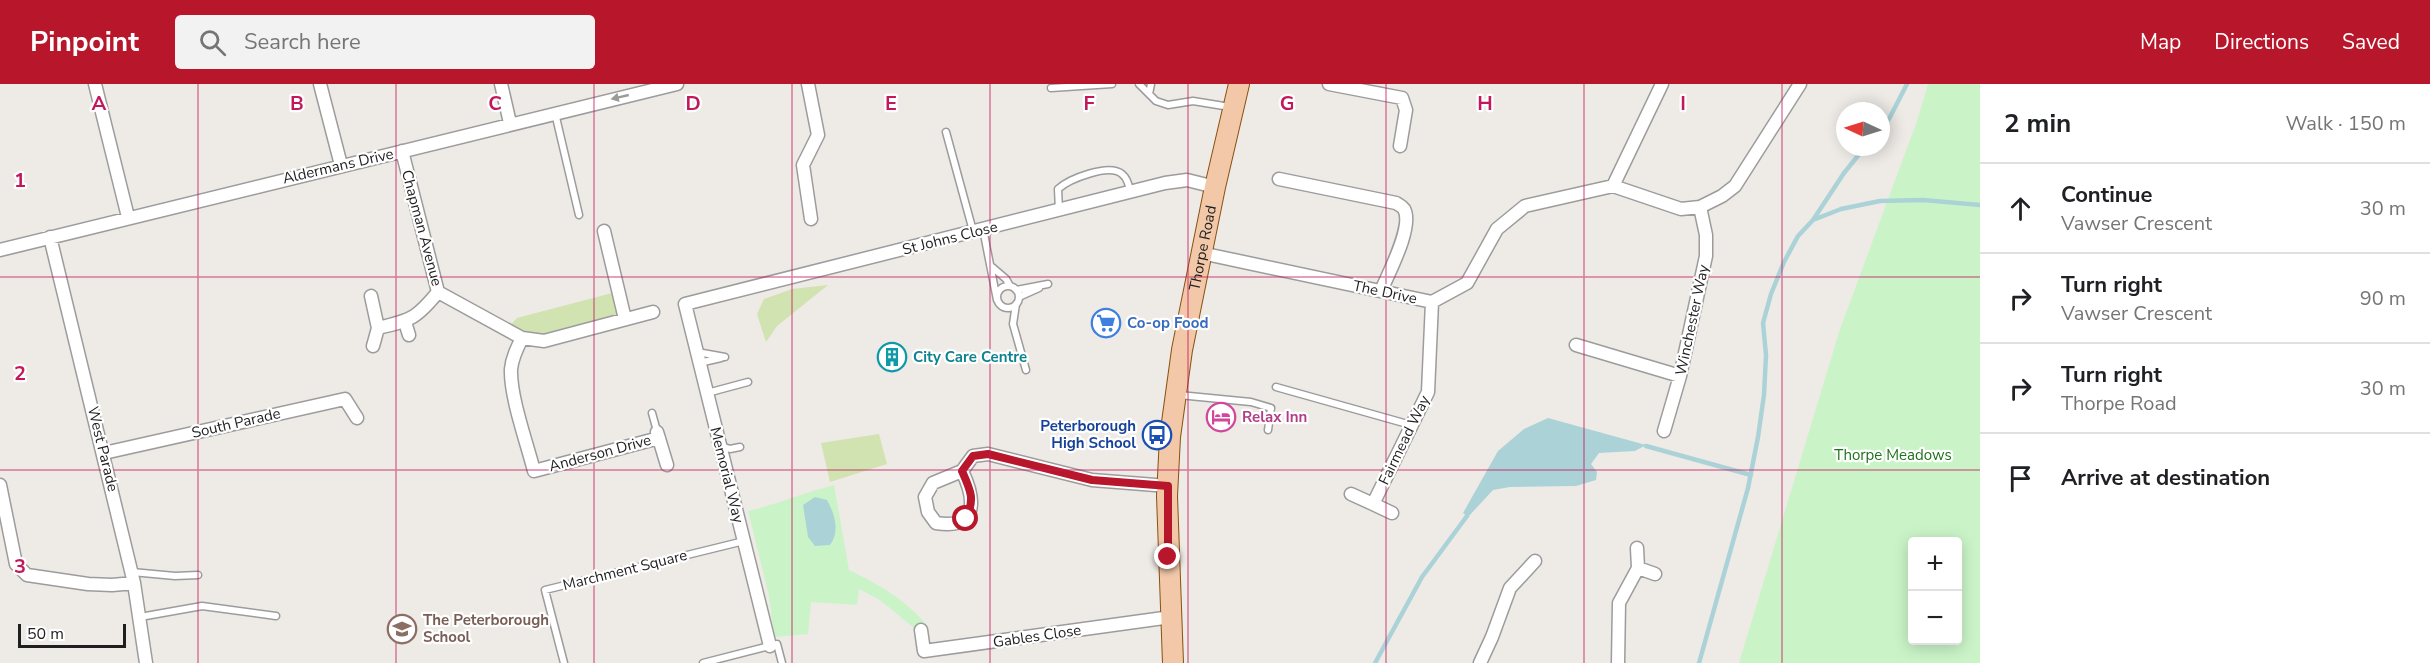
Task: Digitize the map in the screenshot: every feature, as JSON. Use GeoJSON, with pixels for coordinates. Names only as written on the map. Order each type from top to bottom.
{"type":"FeatureCollection","features":[{"type":"Feature","properties":{"kind":"main road","name":"Thorpe Road"},"geometry":{"type":"LineString","coordinates":[[1173,663],[1168,486],[1175,395],[1215,187],[1239,84]]}},
{"type":"Feature","properties":{"kind":"street"},"geometry":{"type":"LineString","coordinates":[[95,84],[128,217]]}},
{"type":"Feature","properties":{"kind":"street"},"geometry":{"type":"LineString","coordinates":[[320,84],[341,165]]}},
{"type":"Feature","properties":{"kind":"street"},"geometry":{"type":"LineString","coordinates":[[501,84],[510,123]]}},
{"type":"Feature","properties":{"kind":"street","name":"Aldermans Drive"},"geometry":{"type":"LineString","coordinates":[[0,250],[510,123],[677,84]]}},
{"type":"Feature","properties":{"kind":"street"},"geometry":{"type":"LineString","coordinates":[[808,84],[818,135],[804,165],[811,219]]}},
{"type":"Feature","properties":{"kind":"street"},"geometry":{"type":"LineString","coordinates":[[1329,84],[1402,98],[1406,110],[1400,146]]}},
{"type":"Feature","properties":{"kind":"street"},"geometry":{"type":"LineString","coordinates":[[1662,84],[1612,186],[1681,208],[1700,207],[1722,196],[1735,186],[1800,84]]}},
{"type":"Feature","properties":{"kind":"street","name":"Chapman Avenue"},"geometry":{"type":"LineString","coordinates":[[402,151],[438,292],[522,338],[544,341],[652,312]]}},
{"type":"Feature","properties":{"kind":"street"},"geometry":{"type":"LineString","coordinates":[[1279,179],[1396,202],[1404,209],[1407,223],[1396,259],[1381,291]]}},
{"type":"Feature","properties":{"kind":"street","name":"St Johns Close"},"geometry":{"type":"LineString","coordinates":[[685,304],[1130,191],[1187,180],[1215,187]]}},
{"type":"Feature","properties":{"kind":"street","name":"The Drive"},"geometry":{"type":"LineString","coordinates":[[1202,253],[1432,302],[1467,283],[1497,229],[1525,206],[1612,186]]}},
{"type":"Feature","properties":{"kind":"street","name":"Winchester Way"},"geometry":{"type":"LineString","coordinates":[[1664,431],[1680,376],[1706,256],[1706,234],[1700,207]]}},
{"type":"Feature","properties":{"kind":"street"},"geometry":{"type":"LineString","coordinates":[[604,231],[625,319]]}},
{"type":"Feature","properties":{"kind":"street","name":"West Parade"},"geometry":{"type":"LineString","coordinates":[[50,237],[133,577],[141,617],[142,644],[146,663]]}},
{"type":"Feature","properties":{"kind":"street"},"geometry":{"type":"LineString","coordinates":[[378,328],[416,317],[438,292]]}},
{"type":"Feature","properties":{"kind":"street"},"geometry":{"type":"LineString","coordinates":[[371,296],[378,328],[373,346]]}},
{"type":"Feature","properties":{"kind":"street","name":"Fairmead Way"},"geometry":{"type":"LineString","coordinates":[[1373,504],[1428,392],[1432,302]]}},
{"type":"Feature","properties":{"kind":"street","name":"Memorial Way"},"geometry":{"type":"LineString","coordinates":[[685,304],[707,393],[726,454],[744,541],[770,646]]}},
{"type":"Feature","properties":{"kind":"street"},"geometry":{"type":"LineString","coordinates":[[405,322],[409,335]]}},
{"type":"Feature","properties":{"kind":"street","name":"Anderson Drive"},"geometry":{"type":"LineString","coordinates":[[522,338],[515,352],[511,369],[512,386],[534,471],[658,434],[667,465]]}},
{"type":"Feature","properties":{"kind":"street"},"geometry":{"type":"LineString","coordinates":[[1576,345],[1680,376]]}},
{"type":"Feature","properties":{"kind":"street","name":"South Parade"},"geometry":{"type":"LineString","coordinates":[[104,453],[345,399],[357,418]]}},
{"type":"Feature","properties":{"kind":"street"},"geometry":{"type":"LineString","coordinates":[[962,471],[970,488],[972,504],[966,519],[952,526],[936,523],[928,512],[926,497],[933,483],[962,471],[973,456],[988,454],[1092,480],[1168,486]]}},
{"type":"Feature","properties":{"kind":"street"},"geometry":{"type":"LineString","coordinates":[[0,485],[16,564],[27,574],[88,584],[112,585],[133,577]]}},
{"type":"Feature","properties":{"kind":"street","name":"Fairmead Way"},"geometry":{"type":"LineString","coordinates":[[1351,494],[1392,513]]}},
{"type":"Feature","properties":{"kind":"street"},"geometry":{"type":"LineString","coordinates":[[1618,663],[1618,603],[1638,568],[1637,548]]}},
{"type":"Feature","properties":{"kind":"street"},"geometry":{"type":"LineString","coordinates":[[1480,663],[1510,588],[1535,561]]}},
{"type":"Feature","properties":{"kind":"street"},"geometry":{"type":"LineString","coordinates":[[1638,568],[1655,574]]}},
{"type":"Feature","properties":{"kind":"street","name":"Gables Close"},"geometry":{"type":"LineString","coordinates":[[921,630],[924,651],[1171,617]]}},
{"type":"Feature","properties":{"kind":"lane"},"geometry":{"type":"LineString","coordinates":[[1051,88],[1112,84]]}},
{"type":"Feature","properties":{"kind":"lane"},"geometry":{"type":"LineString","coordinates":[[1139,84],[1156,101],[1168,105],[1193,101],[1233,108]]}},
{"type":"Feature","properties":{"kind":"lane"},"geometry":{"type":"LineString","coordinates":[[1149,94],[1151,84]]}},
{"type":"Feature","properties":{"kind":"lane"},"geometry":{"type":"LineString","coordinates":[[555,113],[579,215]]}},
{"type":"Feature","properties":{"kind":"lane"},"geometry":{"type":"LineString","coordinates":[[946,132],[992,267],[991,279],[999,303],[1012,324],[1026,370]]}},
{"type":"Feature","properties":{"kind":"lane"},"geometry":{"type":"LineString","coordinates":[[1059,210],[1058,189],[1065,182],[1082,175],[1117,171],[1124,175],[1130,191]]}},
{"type":"Feature","properties":{"kind":"lane"},"geometry":{"type":"LineString","coordinates":[[992,267],[1006,279],[1015,294],[1012,324]]}},
{"type":"Feature","properties":{"kind":"lane"},"geometry":{"type":"LineString","coordinates":[[999,303],[1000,289],[1015,294]]}},
{"type":"Feature","properties":{"kind":"lane"},"geometry":{"type":"LineString","coordinates":[[999,303],[1011,308],[1015,294]]}},
{"type":"Feature","properties":{"kind":"lane"},"geometry":{"type":"LineString","coordinates":[[707,393],[748,382]]}},
{"type":"Feature","properties":{"kind":"lane"},"geometry":{"type":"LineString","coordinates":[[1276,387],[1412,425]]}},
{"type":"Feature","properties":{"kind":"lane"},"geometry":{"type":"LineString","coordinates":[[1175,395],[1251,402],[1271,408],[1268,430]]}},
{"type":"Feature","properties":{"kind":"lane"},"geometry":{"type":"LineString","coordinates":[[652,413],[658,434]]}},
{"type":"Feature","properties":{"kind":"lane"},"geometry":{"type":"LineString","coordinates":[[726,454],[730,449],[740,447]]}},
{"type":"Feature","properties":{"kind":"lane","name":"Marchment Square"},"geometry":{"type":"LineString","coordinates":[[564,663],[545,590],[744,541]]}},
{"type":"Feature","properties":{"kind":"lane"},"geometry":{"type":"LineString","coordinates":[[133,577],[198,575]]}},
{"type":"Feature","properties":{"kind":"lane"},"geometry":{"type":"LineString","coordinates":[[141,617],[202,606],[276,616]]}},
{"type":"Feature","properties":{"kind":"lane"},"geometry":{"type":"LineString","coordinates":[[704,663],[777,644],[782,663]]}},
{"type":"Feature","properties":{"kind":"green space","name":"Thorpe Meadows"},"geometry":{"type":"Polygon","coordinates":[[[1928,84],[1980,84],[1980,663],[1739,663],[1840,329],[1917,121],[1928,84]]]}},
{"type":"Feature","properties":{"kind":"green space"},"geometry":{"type":"Polygon","coordinates":[[[828,285],[777,326],[766,342],[757,314],[764,299],[792,289],[828,285]]]}},
{"type":"Feature","properties":{"kind":"green space"},"geometry":{"type":"Polygon","coordinates":[[[616,292],[622,317],[544,339],[508,328],[517,318],[616,292]]]}},
{"type":"Feature","properties":{"kind":"green space"},"geometry":{"type":"Polygon","coordinates":[[[879,434],[887,464],[830,482],[821,443],[879,434]]]}},
{"type":"Feature","properties":{"kind":"green space"},"geometry":{"type":"Polygon","coordinates":[[[834,485],[849,570],[893,594],[929,628],[914,628],[880,600],[859,589],[857,605],[811,602],[808,634],[774,637],[769,596],[748,511],[834,485]]]}},
{"type":"Feature","properties":{"kind":"water"},"geometry":{"type":"Polygon","coordinates":[[[1548,418],[1646,445],[1635,451],[1599,453],[1591,464],[1597,472],[1596,480],[1576,486],[1510,487],[1493,490],[1468,517],[1463,513],[1498,451],[1524,429],[1548,418]]]}},
{"type":"Feature","properties":{"kind":"water"},"geometry":{"type":"Polygon","coordinates":[[[815,497],[827,500],[834,517],[836,529],[830,545],[815,546],[808,537],[803,505],[815,497]]]}},
{"type":"Feature","properties":{"kind":"waterway"},"geometry":{"type":"LineString","coordinates":[[1890,117],[1907,84]]}},
{"type":"Feature","properties":{"kind":"waterway"},"geometry":{"type":"LineString","coordinates":[[1813,220],[1858,156]]}},
{"type":"Feature","properties":{"kind":"waterway"},"geometry":{"type":"LineString","coordinates":[[1699,663],[1748,488],[1758,437],[1764,395],[1766,355],[1763,323],[1771,294],[1798,236],[1813,220],[1841,209],[1880,201],[1923,200],[1980,205]]}},
{"type":"Feature","properties":{"kind":"waterway"},"geometry":{"type":"LineString","coordinates":[[1646,446],[1751,475]]}},
{"type":"Feature","properties":{"kind":"waterway"},"geometry":{"type":"LineString","coordinates":[[1375,663],[1422,577],[1467,516]]}},
{"type":"Feature","properties":{"kind":"place","name":"Co-op Food"},"geometry":{"type":"Point","coordinates":[1106,323]}},
{"type":"Feature","properties":{"kind":"place","name":"City Care Centre"},"geometry":{"type":"Point","coordinates":[892,357]}},
{"type":"Feature","properties":{"kind":"place","name":"Relax Inn"},"geometry":{"type":"Point","coordinates":[1221,417]}},
{"type":"Feature","properties":{"kind":"place","name":"Peterborough High School"},"geometry":{"type":"Point","coordinates":[1157,435]}},
{"type":"Feature","properties":{"kind":"place","name":"The Peterborough School"},"geometry":{"type":"Point","coordinates":[402,629]}},
{"type":"Feature","properties":{"kind":"route"},"geometry":{"type":"LineString","coordinates":[[966,519],[972,504],[970,488],[962,471],[973,456],[988,454],[1092,480],[1168,486],[1168,557]]}}]}
